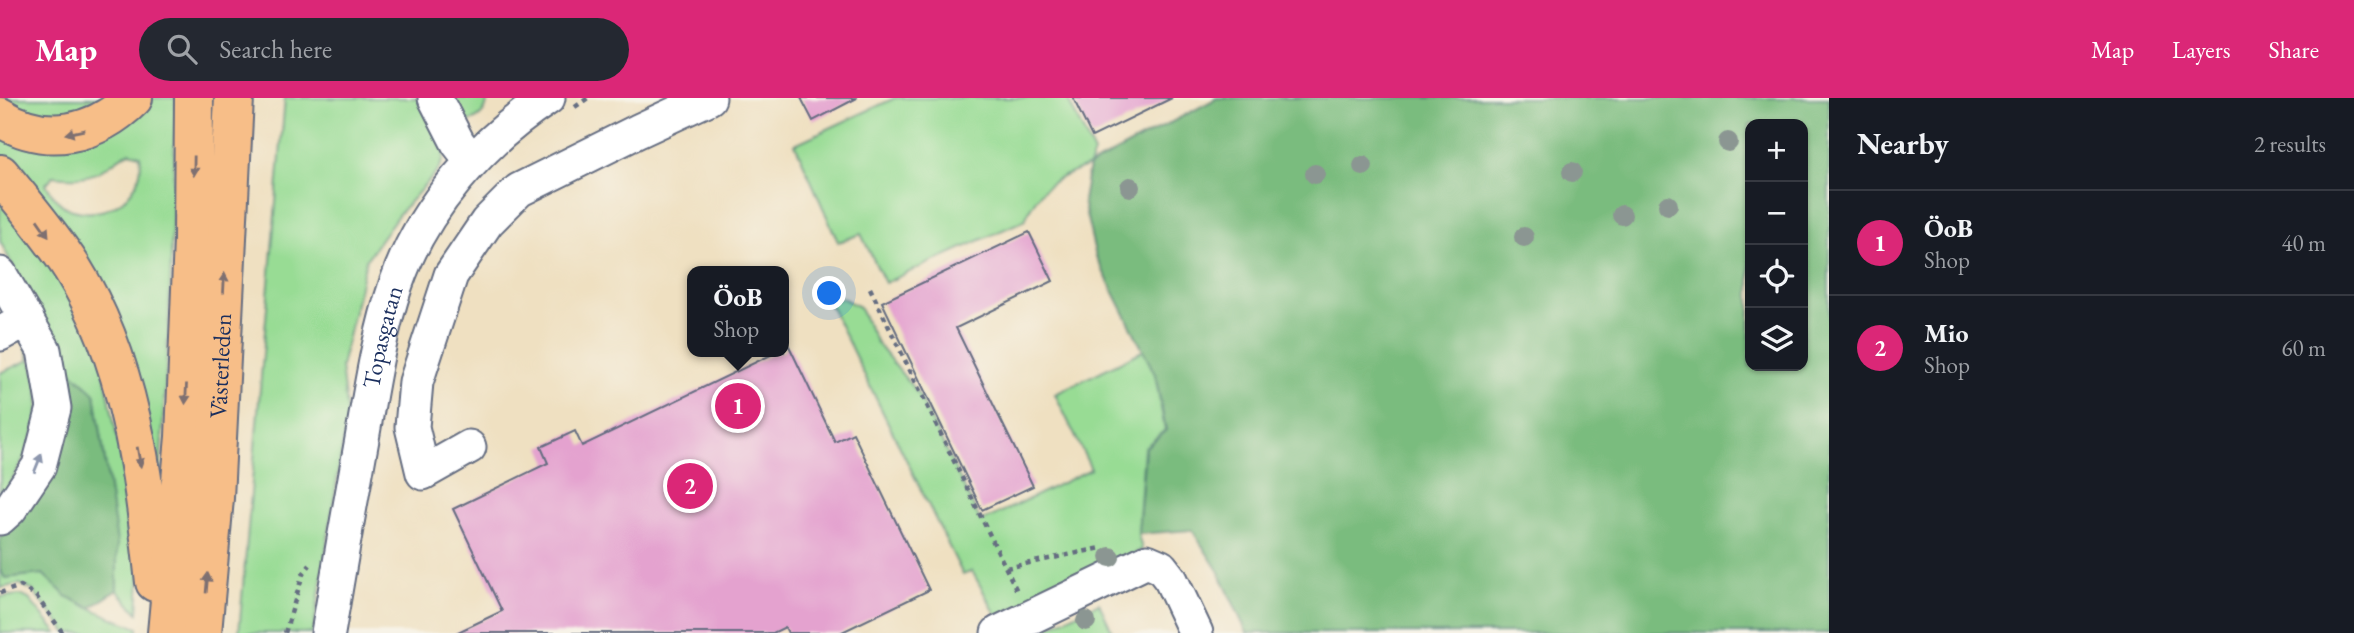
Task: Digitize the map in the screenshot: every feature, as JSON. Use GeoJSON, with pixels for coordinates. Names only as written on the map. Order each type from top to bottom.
{"type":"FeatureCollection","features":[{"type":"Feature","properties":{"kind":"highway"},"geometry":{"type":"LineString","coordinates":[[0,117],[32,132],[63,135],[89,129],[109,118],[133,98]]}},
{"type":"Feature","properties":{"kind":"highway","name":"Västerleden"},"geometry":{"type":"LineString","coordinates":[[167,633],[185,424],[193,240],[194,98]]}},
{"type":"Feature","properties":{"kind":"highway","name":"Västerleden"},"geometry":{"type":"LineString","coordinates":[[202,633],[214,498],[234,98]]}},
{"type":"Feature","properties":{"kind":"highway"},"geometry":{"type":"LineString","coordinates":[[0,174],[36,218],[72,269],[97,315],[114,358],[132,422],[145,495],[160,633]]}},
{"type":"Feature","properties":{"kind":"street"},"geometry":{"type":"LineString","coordinates":[[435,98],[458,144],[472,161]]}},
{"type":"Feature","properties":{"kind":"street"},"geometry":{"type":"LineString","coordinates":[[469,447],[423,473],[412,427],[416,382],[447,286],[461,258],[487,222],[519,190],[709,98]]}},
{"type":"Feature","properties":{"kind":"street","name":"Topasgatan"},"geometry":{"type":"LineString","coordinates":[[328,633],[378,349],[396,284],[425,223],[472,161],[530,103]]}},
{"type":"Feature","properties":{"kind":"street"},"geometry":{"type":"LineString","coordinates":[[0,518],[10,509],[39,466],[54,408],[44,350],[13,326],[2,282]]}},
{"type":"Feature","properties":{"kind":"street"},"geometry":{"type":"LineString","coordinates":[[998,633],[1135,566],[1161,567],[1171,580],[1196,633]]}},
{"type":"Feature","properties":{"kind":"path"},"geometry":{"type":"LineString","coordinates":[[870,288],[1011,578]]}},
{"type":"Feature","properties":{"kind":"path"},"geometry":{"type":"LineString","coordinates":[[1006,568],[1110,546],[1135,566]]}},
{"type":"Feature","properties":{"kind":"path"},"geometry":{"type":"LineString","coordinates":[[0,593],[20,586],[36,596],[63,633]]}},
{"type":"Feature","properties":{"kind":"green space"},"geometry":{"type":"Polygon","coordinates":[[[4,98],[117,98],[111,104],[50,117],[15,108],[4,98]]]}},
{"type":"Feature","properties":{"kind":"green space"},"geometry":{"type":"Polygon","coordinates":[[[153,98],[176,98],[169,318],[160,474],[153,465],[0,157],[0,134],[143,113],[153,98]],[[130,152],[96,173],[78,177],[53,176],[46,184],[57,200],[68,208],[87,212],[100,211],[123,201],[131,192],[138,181],[140,155],[130,152]]]}},
{"type":"Feature","properties":{"kind":"green space"},"geometry":{"type":"Polygon","coordinates":[[[285,98],[424,98],[444,151],[443,161],[437,172],[398,215],[366,260],[341,367],[347,416],[313,633],[239,633],[285,98]]]}},
{"type":"Feature","properties":{"kind":"green space"},"geometry":{"type":"Polygon","coordinates":[[[451,98],[487,98],[486,108],[473,120],[463,122],[451,98]]]}},
{"type":"Feature","properties":{"kind":"green space"},"geometry":{"type":"Polygon","coordinates":[[[895,98],[1067,98],[1094,153],[1089,166],[1050,184],[1036,198],[1025,220],[885,283],[861,234],[838,242],[795,144],[895,98]]]}},
{"type":"Feature","properties":{"kind":"green space"},"geometry":{"type":"Polygon","coordinates":[[[1217,98],[1829,98],[1829,633],[1247,633],[1219,572],[1192,530],[1138,534],[1145,448],[1166,430],[1155,374],[1096,257],[1083,201],[1089,166],[1217,98]]]}},
{"type":"Feature","properties":{"kind":"green space"},"geometry":{"type":"Polygon","coordinates":[[[0,189],[96,332],[141,556],[138,613],[117,590],[116,542],[95,393],[64,365],[0,241],[0,189]]]}},
{"type":"Feature","properties":{"kind":"green space"},"geometry":{"type":"Polygon","coordinates":[[[842,298],[859,307],[877,343],[919,395],[981,522],[1091,469],[1055,394],[1144,350],[1155,374],[1165,430],[1144,448],[1138,534],[1142,550],[997,616],[972,571],[963,575],[829,303],[842,298]]]}},
{"type":"Feature","properties":{"kind":"green space"},"geometry":{"type":"Polygon","coordinates":[[[25,346],[37,382],[38,413],[30,444],[0,500],[0,373],[29,360],[25,346]]]}},
{"type":"Feature","properties":{"kind":"green space"},"geometry":{"type":"Polygon","coordinates":[[[64,365],[95,393],[117,542],[117,590],[90,608],[66,596],[43,574],[5,578],[0,570],[0,537],[25,511],[65,408],[64,365]]]}},
{"type":"Feature","properties":{"kind":"green space"},"geometry":{"type":"Polygon","coordinates":[[[0,570],[5,578],[43,574],[77,600],[138,628],[137,633],[67,633],[32,590],[20,584],[0,588],[0,570]]]}},
{"type":"Feature","properties":{"kind":"green space"},"geometry":{"type":"Polygon","coordinates":[[[20,595],[29,599],[57,633],[0,633],[0,597],[20,595]]]}},
{"type":"Feature","properties":{"kind":"green space"},"geometry":{"type":"Polygon","coordinates":[[[1099,603],[1113,633],[1036,633],[1099,603]]]}},
{"type":"Feature","properties":{"kind":"building"},"geometry":{"type":"Polygon","coordinates":[[[801,98],[857,98],[813,121],[801,98]]]}},
{"type":"Feature","properties":{"kind":"building"},"geometry":{"type":"Polygon","coordinates":[[[1073,98],[1172,98],[1092,137],[1073,98]]]}},
{"type":"Feature","properties":{"kind":"building"},"geometry":{"type":"Polygon","coordinates":[[[1029,232],[1053,281],[956,328],[1033,486],[982,510],[882,302],[1029,232]]]}},
{"type":"Feature","properties":{"kind":"building"},"geometry":{"type":"Polygon","coordinates":[[[789,346],[835,442],[853,433],[929,590],[840,633],[788,633],[785,627],[773,633],[456,633],[502,611],[453,509],[548,463],[541,447],[575,431],[582,446],[767,357],[789,357],[789,346]]]}},
{"type":"Feature","properties":{"kind":"place","name":"ÖoB"},"geometry":{"type":"Point","coordinates":[738,406]}},
{"type":"Feature","properties":{"kind":"place","name":"Mio"},"geometry":{"type":"Point","coordinates":[690,486]}}]}
